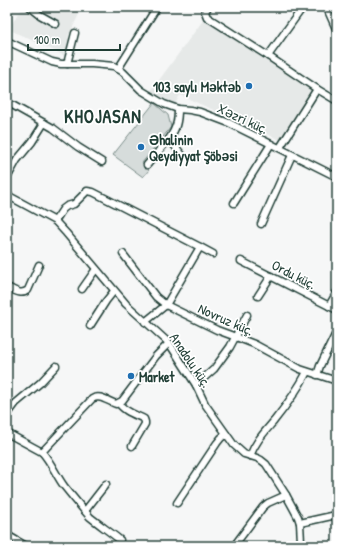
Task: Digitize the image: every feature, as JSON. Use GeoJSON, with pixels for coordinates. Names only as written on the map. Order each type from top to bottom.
{"type":"FeatureCollection","features":[{"type":"Feature","properties":{"kind":"street"},"geometry":{"type":"LineString","coordinates":[[30,7],[40,16],[56,24]]}},
{"type":"Feature","properties":{"kind":"street"},"geometry":{"type":"LineString","coordinates":[[7,41],[52,62],[61,64],[108,65],[114,66],[118,69],[157,7]]}},
{"type":"Feature","properties":{"kind":"street"},"geometry":{"type":"LineString","coordinates":[[208,7],[205,12],[207,17],[337,101]]}},
{"type":"Feature","properties":{"kind":"street"},"geometry":{"type":"LineString","coordinates":[[268,56],[303,7]]}},
{"type":"Feature","properties":{"kind":"street"},"geometry":{"type":"LineString","coordinates":[[328,7],[337,31]]}},
{"type":"Feature","properties":{"kind":"street"},"geometry":{"type":"LineString","coordinates":[[68,64],[75,33]]}},
{"type":"Feature","properties":{"kind":"street","name":"Xəzri küç."},"geometry":{"type":"LineString","coordinates":[[118,69],[141,90],[164,104],[178,109],[200,112],[213,116],[337,176]]}},
{"type":"Feature","properties":{"kind":"street"},"geometry":{"type":"LineString","coordinates":[[281,146],[317,89]]}},
{"type":"Feature","properties":{"kind":"street"},"geometry":{"type":"LineString","coordinates":[[7,102],[59,132],[78,147],[102,162]]}},
{"type":"Feature","properties":{"kind":"street"},"geometry":{"type":"LineString","coordinates":[[148,165],[174,131],[178,122],[178,109]]}},
{"type":"Feature","properties":{"kind":"street"},"geometry":{"type":"LineString","coordinates":[[7,178],[17,160],[32,142],[44,123]]}},
{"type":"Feature","properties":{"kind":"street"},"geometry":{"type":"LineString","coordinates":[[169,139],[183,156]]}},
{"type":"Feature","properties":{"kind":"street"},"geometry":{"type":"LineString","coordinates":[[234,203],[271,144]]}},
{"type":"Feature","properties":{"kind":"street"},"geometry":{"type":"LineString","coordinates":[[261,224],[292,155]]}},
{"type":"Feature","properties":{"kind":"street"},"geometry":{"type":"LineString","coordinates":[[55,221],[63,209],[74,204],[87,191],[93,192],[213,254]]}},
{"type":"Feature","properties":{"kind":"street","name":"Anadolu küç."},"geometry":{"type":"LineString","coordinates":[[7,195],[55,221],[132,311],[169,343],[196,385],[205,404],[238,450],[244,454],[261,460],[266,464],[298,517],[300,523],[299,544]]}},
{"type":"Feature","properties":{"kind":"street"},"geometry":{"type":"LineString","coordinates":[[146,322],[166,304],[200,247]]}},
{"type":"Feature","properties":{"kind":"street","name":"Novruz küç."},"geometry":{"type":"LineString","coordinates":[[123,254],[156,296],[166,304],[217,330],[254,344],[307,372],[337,381]]}},
{"type":"Feature","properties":{"kind":"street","name":"Ordu küç."},"geometry":{"type":"LineString","coordinates":[[241,261],[337,310]]}},
{"type":"Feature","properties":{"kind":"street"},"geometry":{"type":"LineString","coordinates":[[7,287],[22,293],[28,290],[39,265]]}},
{"type":"Feature","properties":{"kind":"street"},"geometry":{"type":"LineString","coordinates":[[82,289],[96,269]]}},
{"type":"Feature","properties":{"kind":"street"},"geometry":{"type":"LineString","coordinates":[[258,296],[271,276]]}},
{"type":"Feature","properties":{"kind":"street"},"geometry":{"type":"LineString","coordinates":[[90,326],[114,291]]}},
{"type":"Feature","properties":{"kind":"street"},"geometry":{"type":"LineString","coordinates":[[329,306],[337,292]]}},
{"type":"Feature","properties":{"kind":"street"},"geometry":{"type":"LineString","coordinates":[[196,385],[218,364],[236,337],[247,315]]}},
{"type":"Feature","properties":{"kind":"street"},"geometry":{"type":"LineString","coordinates":[[317,375],[337,331]]}},
{"type":"Feature","properties":{"kind":"street"},"geometry":{"type":"LineString","coordinates":[[42,452],[92,399],[101,397],[113,403],[119,403],[126,397],[156,356],[169,343]]}},
{"type":"Feature","properties":{"kind":"street"},"geometry":{"type":"LineString","coordinates":[[7,415],[16,403],[40,383],[56,366]]}},
{"type":"Feature","properties":{"kind":"street"},"geometry":{"type":"LineString","coordinates":[[250,456],[258,440],[296,391],[307,372]]}},
{"type":"Feature","properties":{"kind":"street"},"geometry":{"type":"LineString","coordinates":[[119,403],[124,409],[144,419],[146,424],[132,446]]}},
{"type":"Feature","properties":{"kind":"street"},"geometry":{"type":"LineString","coordinates":[[7,433],[42,452],[46,456],[57,476],[85,511],[120,540]]}},
{"type":"Feature","properties":{"kind":"street"},"geometry":{"type":"LineString","coordinates":[[177,503],[217,443],[226,434]]}},
{"type":"Feature","properties":{"kind":"street"},"geometry":{"type":"LineString","coordinates":[[85,511],[106,484]]}},
{"type":"Feature","properties":{"kind":"street"},"geometry":{"type":"LineString","coordinates":[[234,546],[262,508],[268,503],[286,495]]}},
{"type":"Feature","properties":{"kind":"street"},"geometry":{"type":"LineString","coordinates":[[300,523],[336,515]]}},
{"type":"Feature","properties":{"kind":"street"},"geometry":{"type":"LineString","coordinates":[[7,535],[26,546]]}},
{"type":"Feature","properties":{"kind":"shaded area"},"geometry":{"type":"Polygon","coordinates":[[[23,7],[28,9],[29,7],[35,7],[44,14],[49,7],[68,7],[80,12],[68,37],[71,42],[65,56],[8,29],[23,7]]]}},
{"type":"Feature","properties":{"kind":"shaded area"},"geometry":{"type":"Polygon","coordinates":[[[204,19],[313,91],[280,140],[180,95],[175,104],[151,91],[204,19]]]}},
{"type":"Feature","properties":{"kind":"shaded area"},"geometry":{"type":"Polygon","coordinates":[[[154,103],[168,115],[171,127],[142,163],[149,170],[143,177],[113,155],[154,103]]]}},
{"type":"Feature","properties":{"kind":"place","name":"103 saylı Məktəb"},"geometry":{"type":"Point","coordinates":[249,86]}},
{"type":"Feature","properties":{"kind":"place","name":"Əhalinin Qeydiyyat Şöbəsi"},"geometry":{"type":"Point","coordinates":[141,147]}},
{"type":"Feature","properties":{"kind":"place","name":"Market"},"geometry":{"type":"Point","coordinates":[131,376]}},
{"type":"Feature","properties":{"kind":"district","name":"KHOJASAN"},"geometry":{"type":"Point","coordinates":[103,116]}}]}
